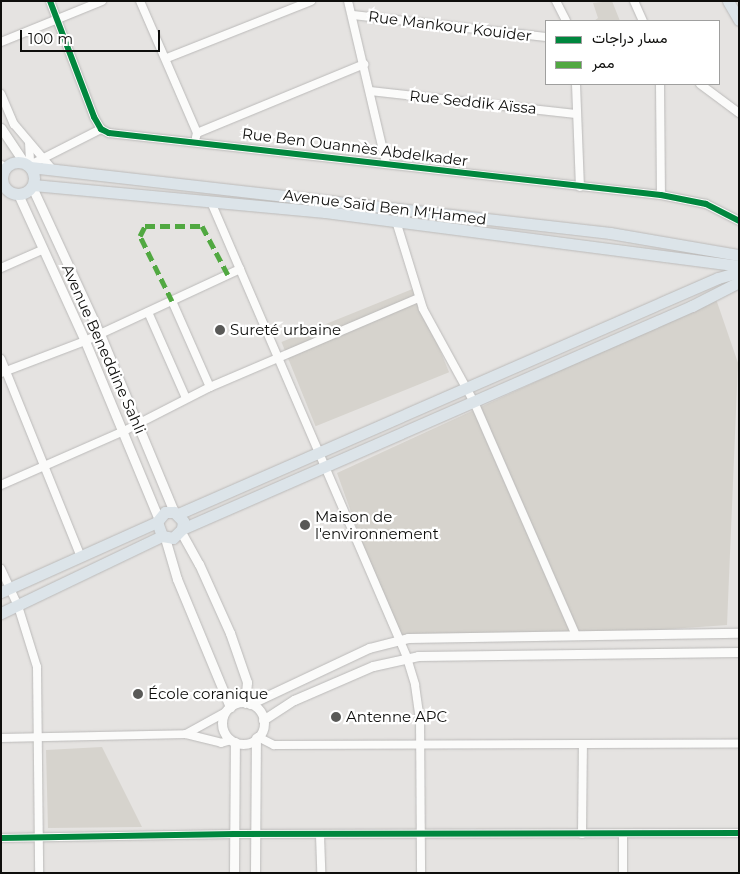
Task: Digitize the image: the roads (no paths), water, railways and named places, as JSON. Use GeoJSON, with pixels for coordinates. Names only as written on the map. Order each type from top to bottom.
{"type":"FeatureCollection","features":[{"type":"Feature","properties":{"kind":"main road"},"geometry":{"type":"LineString","coordinates":[[728,1],[739,20]]}},
{"type":"Feature","properties":{"kind":"main road"},"geometry":{"type":"LineString","coordinates":[[15,162],[28,166],[34,176],[32,186],[18,194],[3,187],[2,170],[15,162]]}},
{"type":"Feature","properties":{"kind":"main road","name":"Avenue Saïd Ben M'Hamed"},"geometry":{"type":"LineString","coordinates":[[28,166],[610,233],[739,255]]}},
{"type":"Feature","properties":{"kind":"main road","name":"Avenue Saïd Ben M'Hamed"},"geometry":{"type":"LineString","coordinates":[[32,186],[396,221],[739,266]]}},
{"type":"Feature","properties":{"kind":"main road"},"geometry":{"type":"LineString","coordinates":[[6,590],[80,554],[158,520],[165,512],[176,513],[718,278],[739,272]]}},
{"type":"Feature","properties":{"kind":"main road"},"geometry":{"type":"LineString","coordinates":[[1,613],[164,537],[182,531],[474,402],[739,282]]}},
{"type":"Feature","properties":{"kind":"main road"},"geometry":{"type":"LineString","coordinates":[[623,319],[629,333]]}},
{"type":"Feature","properties":{"kind":"main road"},"geometry":{"type":"LineString","coordinates":[[176,513],[183,521],[182,531]]}},
{"type":"Feature","properties":{"kind":"main road"},"geometry":{"type":"LineString","coordinates":[[158,520],[164,537]]}},
{"type":"Feature","properties":{"kind":"street"},"geometry":{"type":"LineString","coordinates":[[28,166],[101,129],[50,1]]}},
{"type":"Feature","properties":{"kind":"street"},"geometry":{"type":"LineString","coordinates":[[1,42],[102,1]]}},
{"type":"Feature","properties":{"kind":"street"},"geometry":{"type":"LineString","coordinates":[[140,1],[167,58],[196,137],[364,64]]}},
{"type":"Feature","properties":{"kind":"street"},"geometry":{"type":"LineString","coordinates":[[167,58],[311,1]]}},
{"type":"Feature","properties":{"kind":"street"},"geometry":{"type":"LineString","coordinates":[[348,1],[353,15],[386,163]]}},
{"type":"Feature","properties":{"kind":"street"},"geometry":{"type":"LineString","coordinates":[[556,1],[566,20]]}},
{"type":"Feature","properties":{"kind":"street"},"geometry":{"type":"LineString","coordinates":[[634,1],[643,20]]}},
{"type":"Feature","properties":{"kind":"street","name":"Rue Mankour Kouider"},"geometry":{"type":"LineString","coordinates":[[353,15],[545,38]]}},
{"type":"Feature","properties":{"kind":"street"},"geometry":{"type":"LineString","coordinates":[[576,85],[580,187]]}},
{"type":"Feature","properties":{"kind":"street"},"geometry":{"type":"LineString","coordinates":[[660,85],[661,195]]}},
{"type":"Feature","properties":{"kind":"street"},"geometry":{"type":"LineString","coordinates":[[701,85],[739,113]]}},
{"type":"Feature","properties":{"kind":"street","name":"Rue Seddik Aïssa"},"geometry":{"type":"LineString","coordinates":[[370,91],[576,114]]}},
{"type":"Feature","properties":{"kind":"street"},"geometry":{"type":"LineString","coordinates":[[1,94],[14,124],[53,170]]}},
{"type":"Feature","properties":{"kind":"street"},"geometry":{"type":"LineString","coordinates":[[1,128],[28,166]]}},
{"type":"Feature","properties":{"kind":"street","name":"Rue Ben Ouannès Abdelkader"},"geometry":{"type":"LineString","coordinates":[[101,129],[140,138],[196,137],[386,163],[661,195],[706,204],[738,221]]}},
{"type":"Feature","properties":{"kind":"street"},"geometry":{"type":"LineString","coordinates":[[28,166],[31,152],[29,143]]}},
{"type":"Feature","properties":{"kind":"street","name":"Avenue Beneddine Sahli"},"geometry":{"type":"LineString","coordinates":[[32,186],[100,334],[176,513]]}},
{"type":"Feature","properties":{"kind":"street","name":"Avenue Beneddine Sahli"},"geometry":{"type":"LineString","coordinates":[[18,194],[85,341],[158,520]]}},
{"type":"Feature","properties":{"kind":"street"},"geometry":{"type":"LineString","coordinates":[[211,202],[407,658],[418,696],[421,873]]}},
{"type":"Feature","properties":{"kind":"street"},"geometry":{"type":"LineString","coordinates":[[738,221],[739,215]]}},
{"type":"Feature","properties":{"kind":"street"},"geometry":{"type":"LineString","coordinates":[[396,221],[419,298],[464,387],[474,402],[576,635]]}},
{"type":"Feature","properties":{"kind":"street"},"geometry":{"type":"LineString","coordinates":[[1,268],[42,250]]}},
{"type":"Feature","properties":{"kind":"street"},"geometry":{"type":"LineString","coordinates":[[4,372],[85,341],[240,269]]}},
{"type":"Feature","properties":{"kind":"street"},"geometry":{"type":"LineString","coordinates":[[1,485],[122,432],[210,387],[419,298]]}},
{"type":"Feature","properties":{"kind":"street"},"geometry":{"type":"LineString","coordinates":[[172,301],[210,387]]}},
{"type":"Feature","properties":{"kind":"street"},"geometry":{"type":"LineString","coordinates":[[148,312],[186,398]]}},
{"type":"Feature","properties":{"kind":"street"},"geometry":{"type":"LineString","coordinates":[[1,359],[4,372],[80,554]]}},
{"type":"Feature","properties":{"kind":"street"},"geometry":{"type":"LineString","coordinates":[[182,531],[230,633],[247,682],[248,703]]}},
{"type":"Feature","properties":{"kind":"street"},"geometry":{"type":"LineString","coordinates":[[164,537],[227,710],[222,728],[233,741],[234,873]]}},
{"type":"Feature","properties":{"kind":"street"},"geometry":{"type":"LineString","coordinates":[[1,569],[6,590],[18,606],[37,667],[39,873]]}},
{"type":"Feature","properties":{"kind":"street"},"geometry":{"type":"LineString","coordinates":[[186,734],[227,710],[248,703],[369,648],[399,640],[739,633]]}},
{"type":"Feature","properties":{"kind":"street"},"geometry":{"type":"LineString","coordinates":[[255,873],[257,738],[263,720],[294,700],[355,674],[407,658],[432,655],[739,652]]}},
{"type":"Feature","properties":{"kind":"street"},"geometry":{"type":"LineString","coordinates":[[248,703],[259,710],[263,720]]}},
{"type":"Feature","properties":{"kind":"street"},"geometry":{"type":"LineString","coordinates":[[1,738],[186,734],[222,744],[233,741],[248,743],[257,738]]}},
{"type":"Feature","properties":{"kind":"street"},"geometry":{"type":"LineString","coordinates":[[257,738],[274,745],[739,743]]}},
{"type":"Feature","properties":{"kind":"street"},"geometry":{"type":"LineString","coordinates":[[582,834],[583,744]]}},
{"type":"Feature","properties":{"kind":"street"},"geometry":{"type":"LineString","coordinates":[[1,838],[234,834],[623,835],[739,833]]}},
{"type":"Feature","properties":{"kind":"street"},"geometry":{"type":"LineString","coordinates":[[320,835],[321,873]]}},
{"type":"Feature","properties":{"kind":"street"},"geometry":{"type":"LineString","coordinates":[[623,835],[623,873]]}},
{"type":"Feature","properties":{"kind":"place","name":"Sureté urbaine"},"geometry":{"type":"Point","coordinates":[220,330]}},
{"type":"Feature","properties":{"kind":"place","name":"Maison de l'environnement"},"geometry":{"type":"Point","coordinates":[305,525]}},
{"type":"Feature","properties":{"kind":"place","name":"École coranique"},"geometry":{"type":"Point","coordinates":[138,694]}},
{"type":"Feature","properties":{"kind":"place","name":"Antenne APC"},"geometry":{"type":"Point","coordinates":[336,717]}}]}
